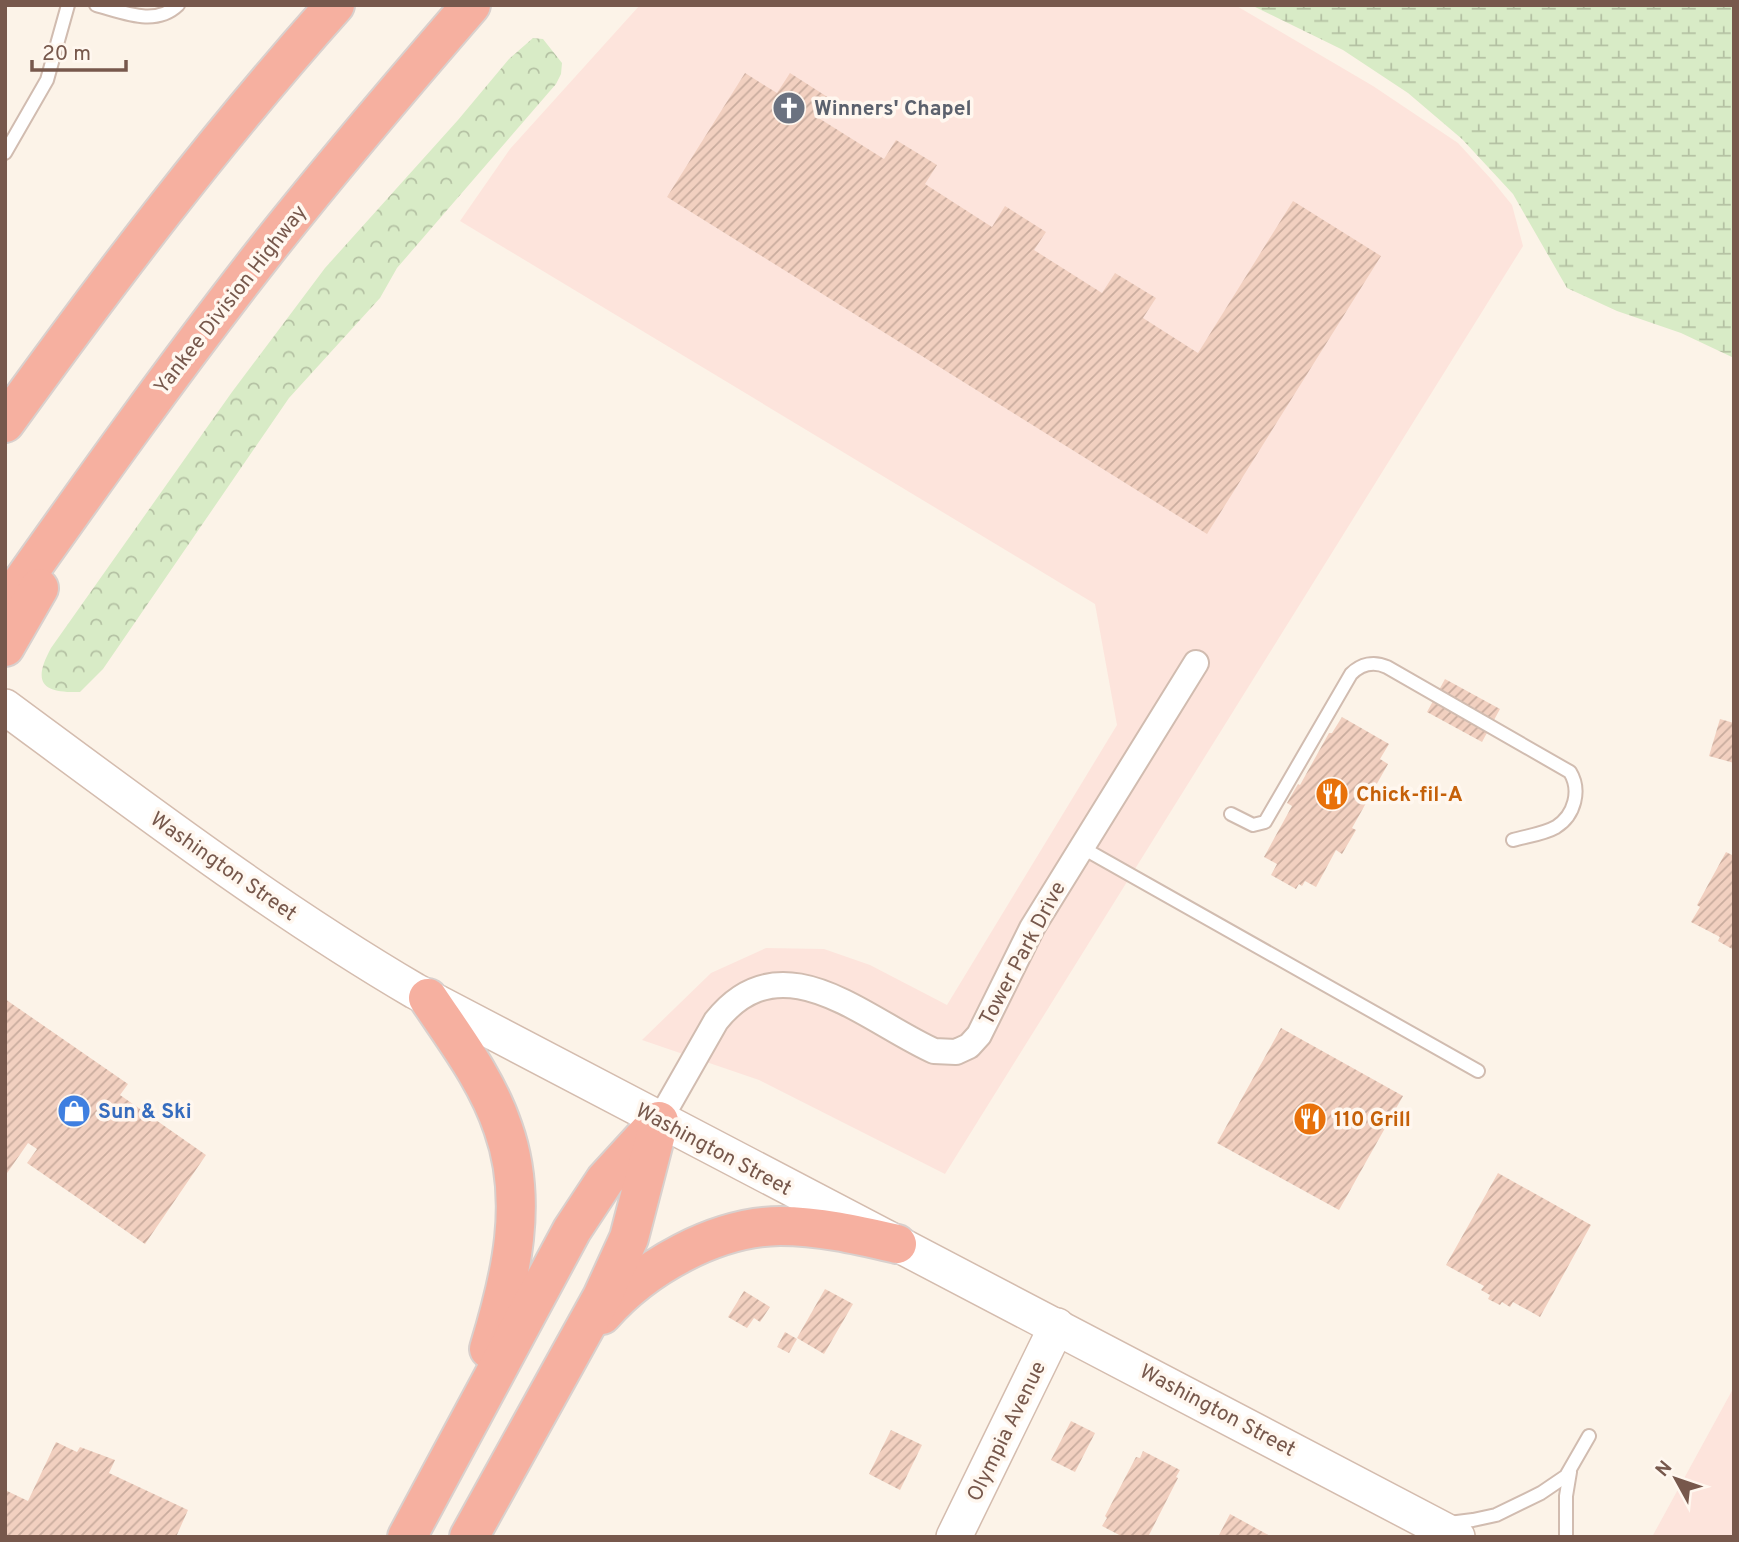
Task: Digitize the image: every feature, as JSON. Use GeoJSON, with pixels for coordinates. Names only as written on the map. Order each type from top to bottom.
{"type":"FeatureCollection","features":[{"type":"Feature","properties":{"kind":"highway"},"geometry":{"type":"LineString","coordinates":[[5,423],[140,241],[325,5]]}},
{"type":"Feature","properties":{"kind":"highway"},"geometry":{"type":"LineString","coordinates":[[268,80],[335,5]]}},
{"type":"Feature","properties":{"kind":"highway","name":"Yankee Division Highway"},"geometry":{"type":"LineString","coordinates":[[5,606],[125,437],[264,253],[336,163],[471,5]]}},
{"type":"Feature","properties":{"kind":"highway"},"geometry":{"type":"LineString","coordinates":[[5,647],[125,437]]}},
{"type":"Feature","properties":{"kind":"highway"},"geometry":{"type":"LineString","coordinates":[[428,998],[473,1065],[492,1101],[504,1130],[516,1183],[514,1246],[509,1275],[482,1373],[456,1447]]}},
{"type":"Feature","properties":{"kind":"highway"},"geometry":{"type":"LineString","coordinates":[[469,1537],[603,1297],[625,1249],[659,1121]]}},
{"type":"Feature","properties":{"kind":"highway"},"geometry":{"type":"LineString","coordinates":[[407,1537],[581,1214],[605,1180],[659,1121]]}},
{"type":"Feature","properties":{"kind":"highway"},"geometry":{"type":"LineString","coordinates":[[575,1346],[608,1308],[640,1281],[671,1260],[721,1237],[758,1228],[791,1227],[838,1231],[897,1244]]}},
{"type":"Feature","properties":{"kind":"main road","name":"Washington Street"},"geometry":{"type":"LineString","coordinates":[[5,707],[274,903],[360,959],[428,998],[1446,1530]]}},
{"type":"Feature","properties":{"kind":"main road","name":"Olympia Avenue"},"geometry":{"type":"LineString","coordinates":[[954,1537],[1058,1326]]}},
{"type":"Feature","properties":{"kind":"street","name":"Tower Park Drive"},"geometry":{"type":"LineString","coordinates":[[659,1121],[722,1014],[737,999],[765,986],[781,984],[816,990],[934,1051],[956,1052],[969,1046],[979,1035],[1032,928],[1196,663]]}},
{"type":"Feature","properties":{"kind":"lane"},"geometry":{"type":"LineString","coordinates":[[5,153],[47,80],[68,5]]}},
{"type":"Feature","properties":{"kind":"lane"},"geometry":{"type":"LineString","coordinates":[[96,5],[150,18],[167,14],[178,5]]}},
{"type":"Feature","properties":{"kind":"lane"},"geometry":{"type":"LineString","coordinates":[[1231,814],[1253,825],[1265,822],[1351,674],[1359,668],[1373,664],[1387,667],[1570,772],[1577,790],[1576,800],[1564,820],[1554,828],[1513,840]]}},
{"type":"Feature","properties":{"kind":"lane"},"geometry":{"type":"LineString","coordinates":[[1081,847],[1478,1071]]}},
{"type":"Feature","properties":{"kind":"lane"},"geometry":{"type":"LineString","coordinates":[[1446,1530],[1496,1515],[1562,1480],[1570,1471],[1589,1436]]}},
{"type":"Feature","properties":{"kind":"lane"},"geometry":{"type":"LineString","coordinates":[[1566,1537],[1565,1510],[1570,1471]]}},
{"type":"Feature","properties":{"kind":"shaded area"},"geometry":{"type":"Polygon","coordinates":[[[640,5],[1235,5],[1373,86],[1458,143],[1512,205],[1523,246],[945,1174],[759,1080],[642,1040],[711,973],[766,948],[824,949],[870,965],[947,1005],[1117,725],[1095,604],[460,221],[510,149],[640,5]]]}},
{"type":"Feature","properties":{"kind":"shaded area"},"geometry":{"type":"Polygon","coordinates":[[[1734,1387],[1734,1537],[1652,1537],[1734,1387]]]}},
{"type":"Feature","properties":{"kind":"green space"},"geometry":{"type":"Polygon","coordinates":[[[1251,5],[1734,5],[1734,358],[1681,333],[1617,311],[1567,288],[1513,194],[1462,139],[1408,93],[1343,50],[1251,5]]]}},
{"type":"Feature","properties":{"kind":"green space"},"geometry":{"type":"Polygon","coordinates":[[[533,38],[543,39],[562,63],[556,84],[397,268],[380,298],[289,398],[103,669],[80,692],[49,688],[44,684],[42,670],[51,648],[232,392],[325,268],[509,59],[533,38]]]}},
{"type":"Feature","properties":{"kind":"building"},"geometry":{"type":"Polygon","coordinates":[[[745,73],[777,93],[790,73],[829,98],[817,117],[884,159],[896,140],[937,165],[925,184],[992,227],[1005,206],[1046,232],[1034,250],[1102,293],[1115,273],[1156,298],[1143,318],[1198,353],[1293,201],[1381,256],[1207,534],[667,197],[745,73]]]}},
{"type":"Feature","properties":{"kind":"building"},"geometry":{"type":"Polygon","coordinates":[[[1445,679],[1500,709],[1482,742],[1427,712],[1445,679]]]}},
{"type":"Feature","properties":{"kind":"building","name":"Chick-fil-A"},"geometry":{"type":"Polygon","coordinates":[[[1342,717],[1389,744],[1380,759],[1388,764],[1352,828],[1356,830],[1342,854],[1336,850],[1316,887],[1305,881],[1296,889],[1271,875],[1277,864],[1264,857],[1292,806],[1287,803],[1329,733],[1332,733],[1342,717]]]}},
{"type":"Feature","properties":{"kind":"building"},"geometry":{"type":"Polygon","coordinates":[[[1720,719],[1734,723],[1734,763],[1709,756],[1720,719]]]}},
{"type":"Feature","properties":{"kind":"building"},"geometry":{"type":"Polygon","coordinates":[[[1726,852],[1734,856],[1734,950],[1718,941],[1720,937],[1691,922],[1700,907],[1697,905],[1726,852]]]}},
{"type":"Feature","properties":{"kind":"building","name":"Sun & Ski"},"geometry":{"type":"Polygon","coordinates":[[[5,999],[128,1084],[120,1095],[206,1155],[145,1244],[27,1163],[37,1149],[28,1143],[5,1176],[5,999]]]}},
{"type":"Feature","properties":{"kind":"building","name":"110 Grill"},"geometry":{"type":"Polygon","coordinates":[[[1281,1028],[1403,1096],[1339,1210],[1217,1143],[1281,1028]]]}},
{"type":"Feature","properties":{"kind":"building"},"geometry":{"type":"Polygon","coordinates":[[[1498,1173],[1591,1225],[1540,1317],[1513,1302],[1510,1307],[1488,1299],[1490,1295],[1481,1290],[1484,1286],[1446,1265],[1498,1173]]]}},
{"type":"Feature","properties":{"kind":"building"},"geometry":{"type":"Polygon","coordinates":[[[825,1289],[853,1304],[824,1354],[797,1338],[825,1289]]]}},
{"type":"Feature","properties":{"kind":"building"},"geometry":{"type":"Polygon","coordinates":[[[744,1291],[770,1307],[760,1322],[754,1318],[747,1328],[728,1317],[744,1291]]]}},
{"type":"Feature","properties":{"kind":"building"},"geometry":{"type":"Polygon","coordinates":[[[785,1332],[797,1339],[789,1353],[777,1347],[785,1332]]]}},
{"type":"Feature","properties":{"kind":"building"},"geometry":{"type":"Polygon","coordinates":[[[1071,1421],[1095,1433],[1075,1472],[1051,1460],[1071,1421]]]}},
{"type":"Feature","properties":{"kind":"building"},"geometry":{"type":"Polygon","coordinates":[[[891,1430],[922,1445],[900,1490],[869,1474],[891,1430]]]}},
{"type":"Feature","properties":{"kind":"building"},"geometry":{"type":"Polygon","coordinates":[[[56,1442],[77,1452],[80,1447],[115,1460],[109,1473],[188,1510],[176,1537],[5,1537],[5,1490],[28,1501],[56,1442]]]}},
{"type":"Feature","properties":{"kind":"building"},"geometry":{"type":"Polygon","coordinates":[[[1143,1451],[1180,1470],[1148,1537],[1123,1537],[1102,1526],[1136,1457],[1140,1458],[1143,1451]]]}},
{"type":"Feature","properties":{"kind":"building"},"geometry":{"type":"Polygon","coordinates":[[[1230,1514],[1272,1537],[1218,1537],[1230,1514]]]}},
{"type":"Feature","properties":{"kind":"place","name":"Winners' Chapel"},"geometry":{"type":"Point","coordinates":[789,108]}},
{"type":"Feature","properties":{"kind":"place","name":"Chick-fil-A"},"geometry":{"type":"Point","coordinates":[1332,794]}},
{"type":"Feature","properties":{"kind":"place","name":"Sun & Ski"},"geometry":{"type":"Point","coordinates":[74,1111]}},
{"type":"Feature","properties":{"kind":"place","name":"110 Grill"},"geometry":{"type":"Point","coordinates":[1310,1119]}}]}
